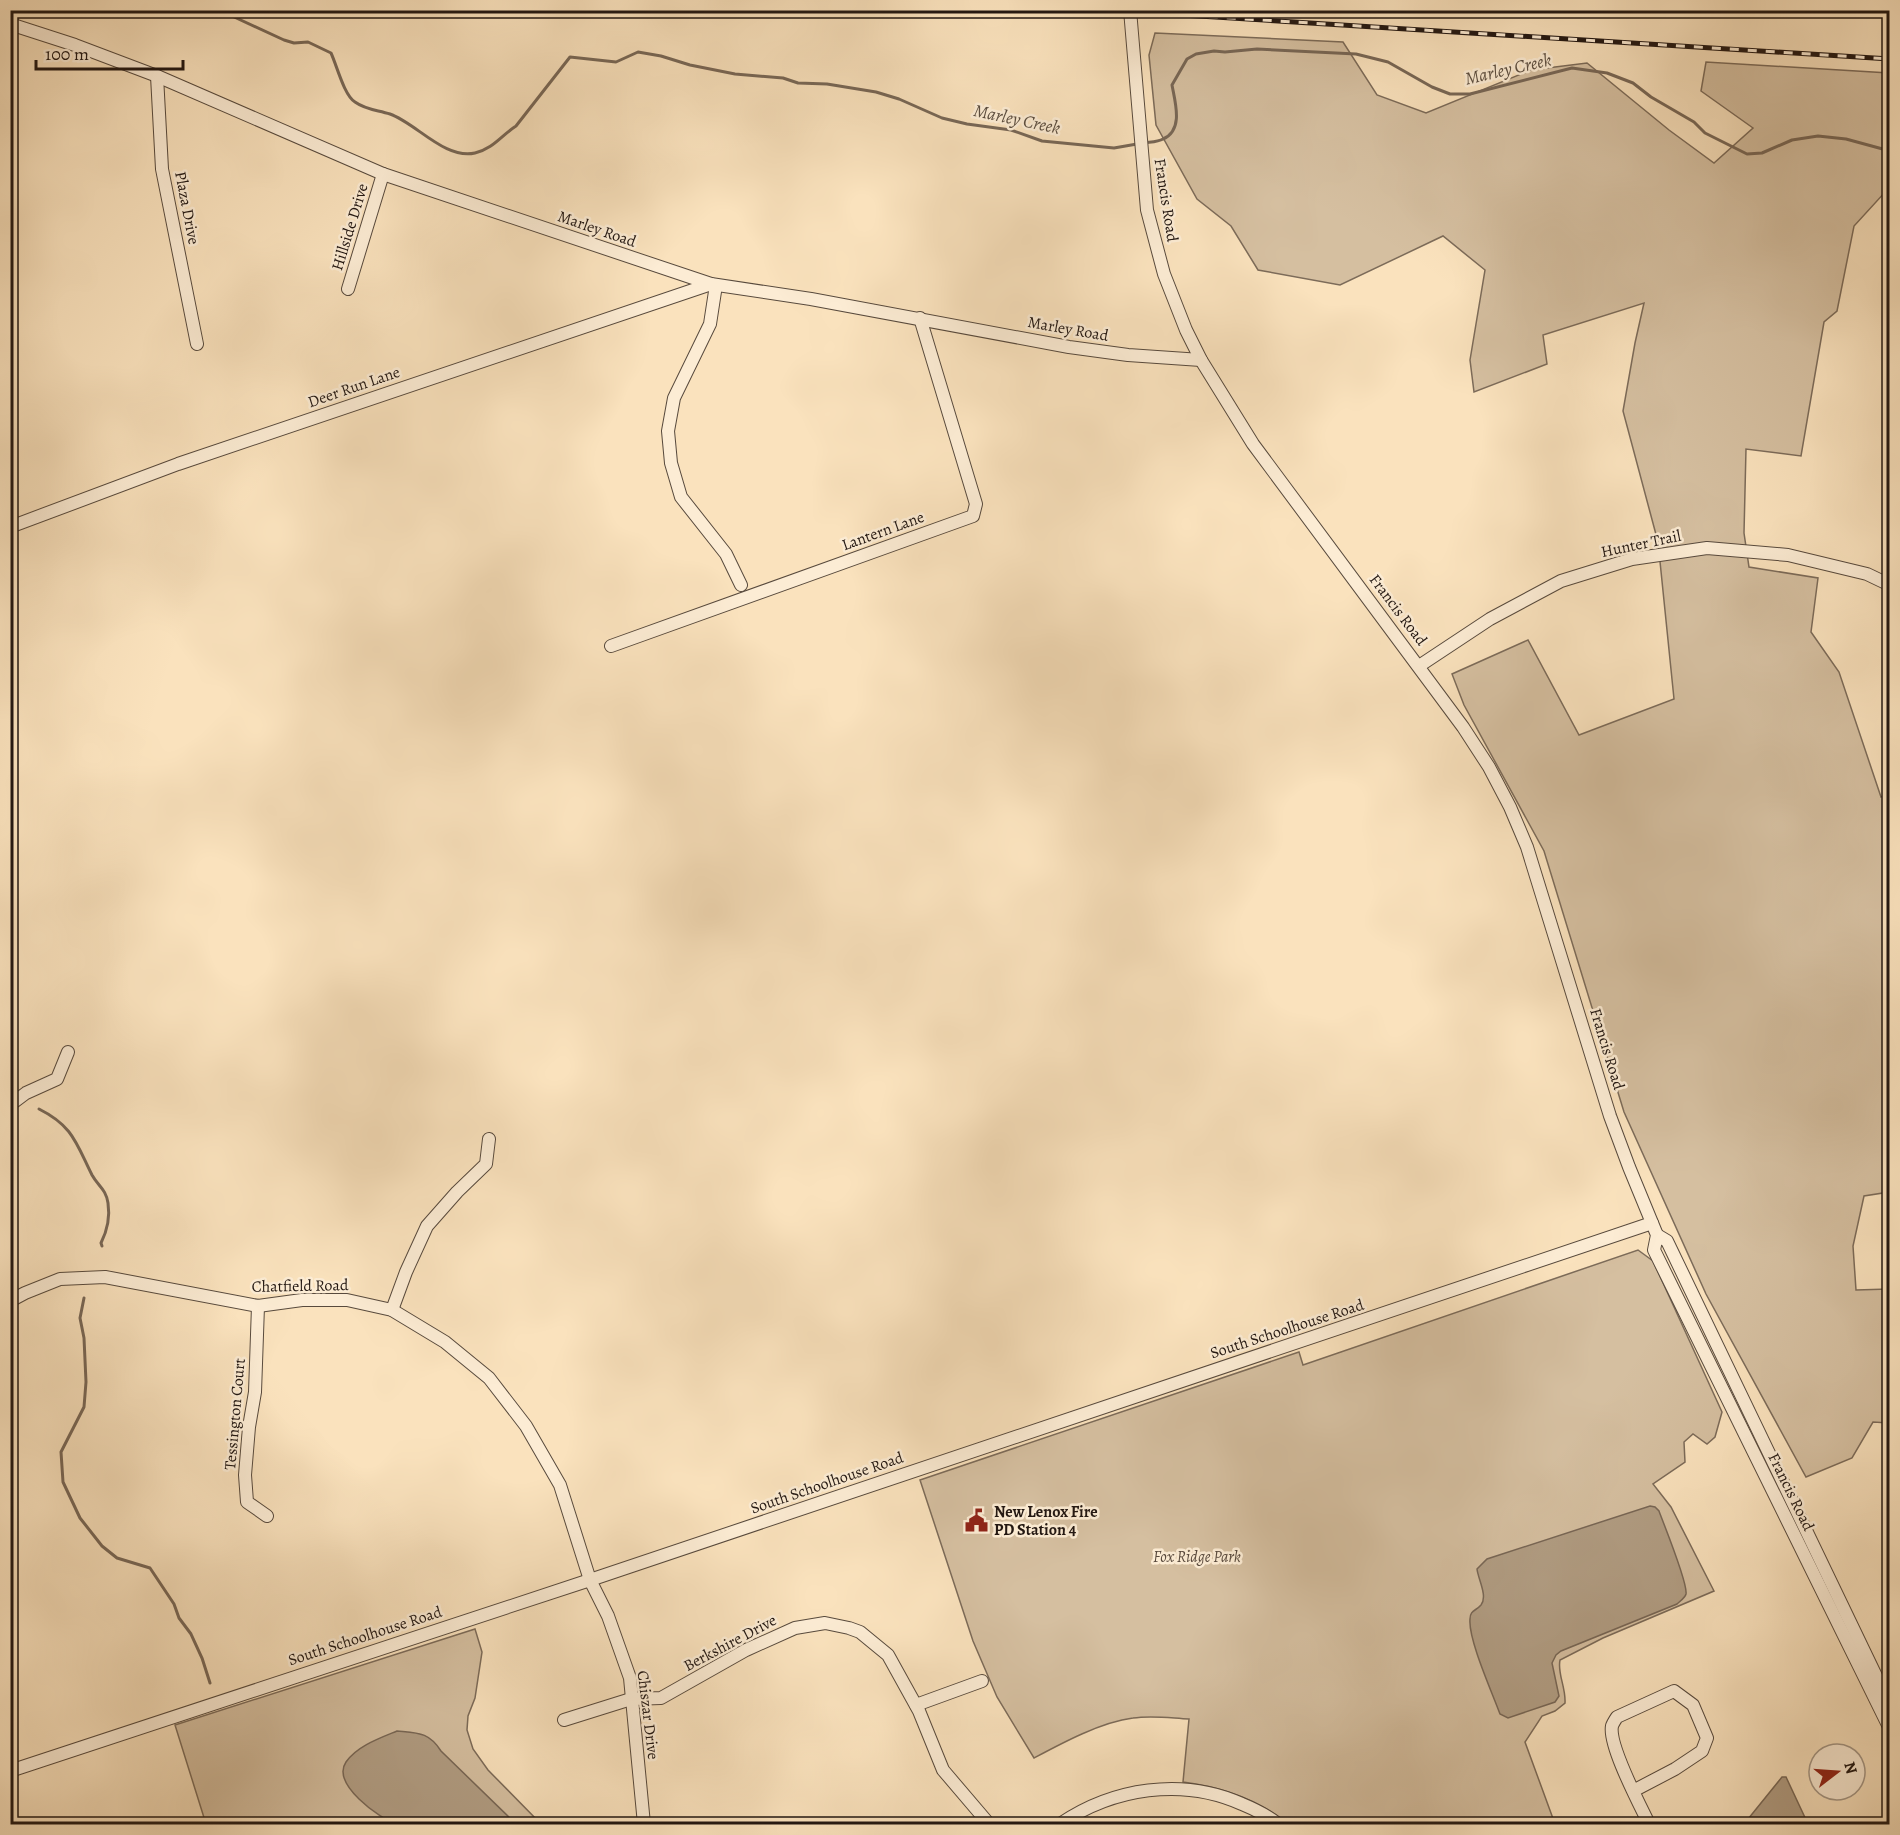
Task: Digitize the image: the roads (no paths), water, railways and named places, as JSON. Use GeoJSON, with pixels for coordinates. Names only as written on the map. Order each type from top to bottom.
{"type":"FeatureCollection","features":[{"type":"Feature","properties":{"kind":"street","name":"Francis Road"},"geometry":{"type":"LineString","coordinates":[[1130,10],[1148,210],[1161,264],[1176,307],[1201,360],[1253,444],[1463,727],[1489,767],[1510,807],[1527,847],[1604,1096],[1629,1167],[1657,1235],[1654,1250],[1890,1729]]}},
{"type":"Feature","properties":{"kind":"street","name":"Marley Road"},"geometry":{"type":"LineString","coordinates":[[10,24],[75,45],[157,76],[383,174],[713,285],[920,318],[1078,348],[1134,356],[1201,360]]}},
{"type":"Feature","properties":{"kind":"street","name":"Plaza Drive"},"geometry":{"type":"LineString","coordinates":[[157,76],[162,169],[197,344]]}},
{"type":"Feature","properties":{"kind":"street","name":"Hillside Drive"},"geometry":{"type":"LineString","coordinates":[[348,289],[383,174]]}},
{"type":"Feature","properties":{"kind":"street","name":"Deer Run Lane"},"geometry":{"type":"LineString","coordinates":[[10,527],[178,464],[713,285]]}},
{"type":"Feature","properties":{"kind":"street"},"geometry":{"type":"LineString","coordinates":[[713,285],[710,324],[674,398],[668,431],[671,463],[681,497],[726,554],[741,585]]}},
{"type":"Feature","properties":{"kind":"street","name":"Lantern Lane"},"geometry":{"type":"LineString","coordinates":[[610,646],[973,516],[976,504],[920,318]]}},
{"type":"Feature","properties":{"kind":"street","name":"Hunter Trail"},"geometry":{"type":"LineString","coordinates":[[1419,666],[1490,619],[1561,581],[1632,559],[1707,548],[1788,555],[1867,574],[1890,585]]}},
{"type":"Feature","properties":{"kind":"street"},"geometry":{"type":"LineString","coordinates":[[10,1105],[26,1093],[57,1079],[68,1052]]}},
{"type":"Feature","properties":{"kind":"street"},"geometry":{"type":"LineString","coordinates":[[392,1310],[406,1272],[428,1226],[457,1192],[486,1164],[489,1139]]}},
{"type":"Feature","properties":{"kind":"street","name":"South Schoolhouse Road"},"geometry":{"type":"LineString","coordinates":[[10,1771],[590,1580],[1652,1223]]}},
{"type":"Feature","properties":{"kind":"street","name":"Francis Road"},"geometry":{"type":"LineString","coordinates":[[1657,1235],[1667,1241],[1890,1705]]}},
{"type":"Feature","properties":{"kind":"street","name":"Chatfield Road"},"geometry":{"type":"LineString","coordinates":[[10,1301],[60,1279],[105,1277],[258,1306],[302,1300],[347,1300],[392,1310],[446,1342],[489,1378],[526,1426],[560,1485],[590,1580]]}},
{"type":"Feature","properties":{"kind":"street","name":"Tessington Court"},"geometry":{"type":"LineString","coordinates":[[258,1306],[255,1392],[245,1475],[248,1502],[267,1516]]}},
{"type":"Feature","properties":{"kind":"street","name":"Chiszar Drive"},"geometry":{"type":"LineString","coordinates":[[590,1580],[612,1626],[630,1678],[644,1824]]}},
{"type":"Feature","properties":{"kind":"street","name":"Berkshire Drive"},"geometry":{"type":"LineString","coordinates":[[564,1720],[632,1699],[661,1698],[746,1650],[795,1628],[825,1623],[860,1632],[888,1655],[916,1705],[943,1770],[989,1824]]}},
{"type":"Feature","properties":{"kind":"street"},"geometry":{"type":"LineString","coordinates":[[916,1705],[982,1681]]}},
{"type":"Feature","properties":{"kind":"street"},"geometry":{"type":"LineString","coordinates":[[1633,1791],[1675,1769],[1702,1751],[1705,1745],[1707,1738],[1693,1705],[1674,1691],[1617,1717],[1612,1726],[1617,1753],[1633,1791],[1649,1824]]}},
{"type":"Feature","properties":{"kind":"street"},"geometry":{"type":"LineString","coordinates":[[1060,1824],[1114,1797],[1137,1792],[1172,1789],[1189,1790],[1232,1799],[1278,1824]]}},
{"type":"Feature","properties":{"kind":"waterway","name":"Marley Creek"},"geometry":{"type":"LineString","coordinates":[[211,10],[232,16],[284,40],[294,43],[308,42],[331,53],[344,87],[355,102],[363,107],[390,114],[442,146],[464,154],[475,153],[487,148],[516,126],[570,57],[616,62],[638,52],[735,74],[783,78],[798,83],[827,84],[876,92],[899,99],[942,118],[1011,130],[1042,141],[1114,148],[1137,144]]}},
{"type":"Feature","properties":{"kind":"waterway","name":"Marley Creek"},"geometry":{"type":"LineString","coordinates":[[1144,143],[1161,140],[1170,135],[1174,129],[1176,107],[1172,85],[1187,59],[1196,54],[1214,51],[1257,49],[1356,54],[1388,62],[1432,87],[1450,94],[1470,94],[1572,68],[1607,73],[1633,83],[1651,97],[1694,122],[1705,133],[1747,154],[1762,153],[1792,140],[1818,136],[1846,139],[1890,151]]}},
{"type":"Feature","properties":{"kind":"waterway"},"geometry":{"type":"LineString","coordinates":[[39,1109],[59,1122],[72,1136],[92,1175],[106,1194],[108,1218],[102,1246]]}},
{"type":"Feature","properties":{"kind":"waterway"},"geometry":{"type":"LineString","coordinates":[[84,1298],[80,1318],[84,1338],[86,1382],[84,1407],[61,1452],[63,1482],[80,1518],[102,1546],[117,1558],[150,1568],[191,1634],[210,1683]]}},
{"type":"Feature","properties":{"kind":"railway"},"geometry":{"type":"LineString","coordinates":[[1101,10],[1890,59]]}},
{"type":"Feature","properties":{"kind":"place","name":"New Lenox Fire PD Station 4"},"geometry":{"type":"Point","coordinates":[976,1521]}},
{"type":"Feature","properties":{"kind":"park label","name":"Fox Ridge Park"},"geometry":{"type":"Point","coordinates":[1197,1557]}}]}
